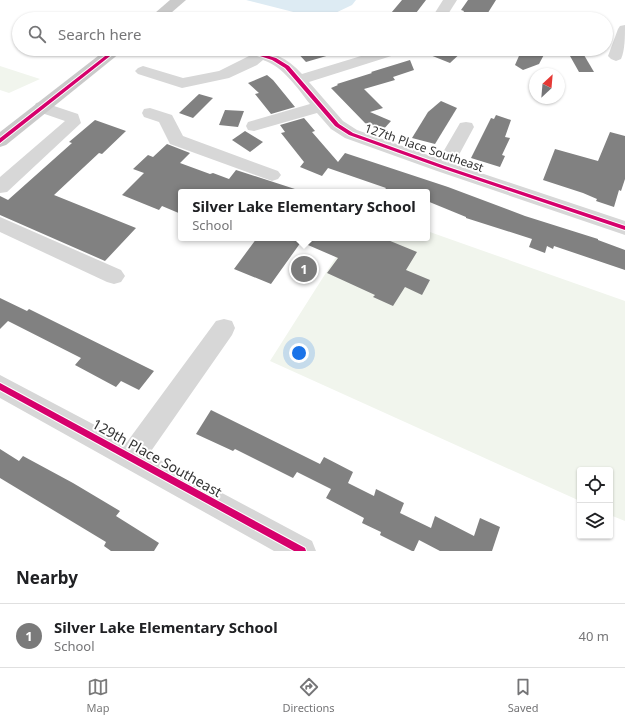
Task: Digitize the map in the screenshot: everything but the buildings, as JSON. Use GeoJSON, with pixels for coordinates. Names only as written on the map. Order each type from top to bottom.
{"type":"FeatureCollection","features":[{"type":"Feature","properties":{"kind":"main road"},"geometry":{"type":"LineString","coordinates":[[164,12],[179,0]]}},
{"type":"Feature","properties":{"kind":"main road"},"geometry":{"type":"LineString","coordinates":[[0,141],[108,56]]}},
{"type":"Feature","properties":{"kind":"street"},"geometry":{"type":"LineString","coordinates":[[442,12],[450,0]]}},
{"type":"Feature","properties":{"kind":"street"},"geometry":{"type":"LineString","coordinates":[[616,56],[625,29]]}},
{"type":"Feature","properties":{"kind":"street"},"geometry":{"type":"LineString","coordinates":[[143,71],[182,83],[223,75],[252,62],[258,56]]}},
{"type":"Feature","properties":{"kind":"street","name":"127th Place Southeast"},"geometry":{"type":"LineString","coordinates":[[266,56],[287,67],[338,125],[351,134],[443,167],[625,228]]}},
{"type":"Feature","properties":{"kind":"street"},"geometry":{"type":"LineString","coordinates":[[300,80],[377,56]]}},
{"type":"Feature","properties":{"kind":"street"},"geometry":{"type":"LineString","coordinates":[[254,126],[322,106]]}},
{"type":"Feature","properties":{"kind":"street"},"geometry":{"type":"LineString","coordinates":[[0,187],[73,123],[74,120],[72,118],[42,107]]}},
{"type":"Feature","properties":{"kind":"street"},"geometry":{"type":"LineString","coordinates":[[150,113],[166,119],[176,140],[272,175]]}},
{"type":"Feature","properties":{"kind":"street"},"geometry":{"type":"LineString","coordinates":[[443,167],[466,127]]}},
{"type":"Feature","properties":{"kind":"street"},"geometry":{"type":"LineString","coordinates":[[0,224],[114,276]]}},
{"type":"Feature","properties":{"kind":"street"},"geometry":{"type":"LineString","coordinates":[[131,457],[224,328]]}},
{"type":"Feature","properties":{"kind":"street","name":"129th Place Southeast"},"geometry":{"type":"LineString","coordinates":[[0,386],[302,551]]}},
{"type":"Feature","properties":{"kind":"shaded area"},"geometry":{"type":"Polygon","coordinates":[[[246,0],[356,0],[352,5],[337,12],[293,12],[246,0]]]}},
{"type":"Feature","properties":{"kind":"shaded area"},"geometry":{"type":"Polygon","coordinates":[[[0,66],[40,79],[9,93],[0,90],[0,66]]]}},
{"type":"Feature","properties":{"kind":"shaded area"},"geometry":{"type":"Polygon","coordinates":[[[430,232],[625,301],[625,521],[613,516],[613,467],[577,467],[577,500],[270,361],[346,241],[430,241],[430,232]]]}},
{"type":"Feature","properties":{"kind":"cycle path"},"geometry":{"type":"LineString","coordinates":[[0,141],[108,56]]}},
{"type":"Feature","properties":{"kind":"cycle path"},"geometry":{"type":"LineString","coordinates":[[264,56],[274,59],[287,67],[337,125],[351,134],[443,167],[625,228]]}},
{"type":"Feature","properties":{"kind":"cycle path"},"geometry":{"type":"LineString","coordinates":[[0,386],[302,551]]}},
{"type":"Feature","properties":{"kind":"place","name":"Silver Lake Elementary School"},"geometry":{"type":"Point","coordinates":[304,269]}}]}
